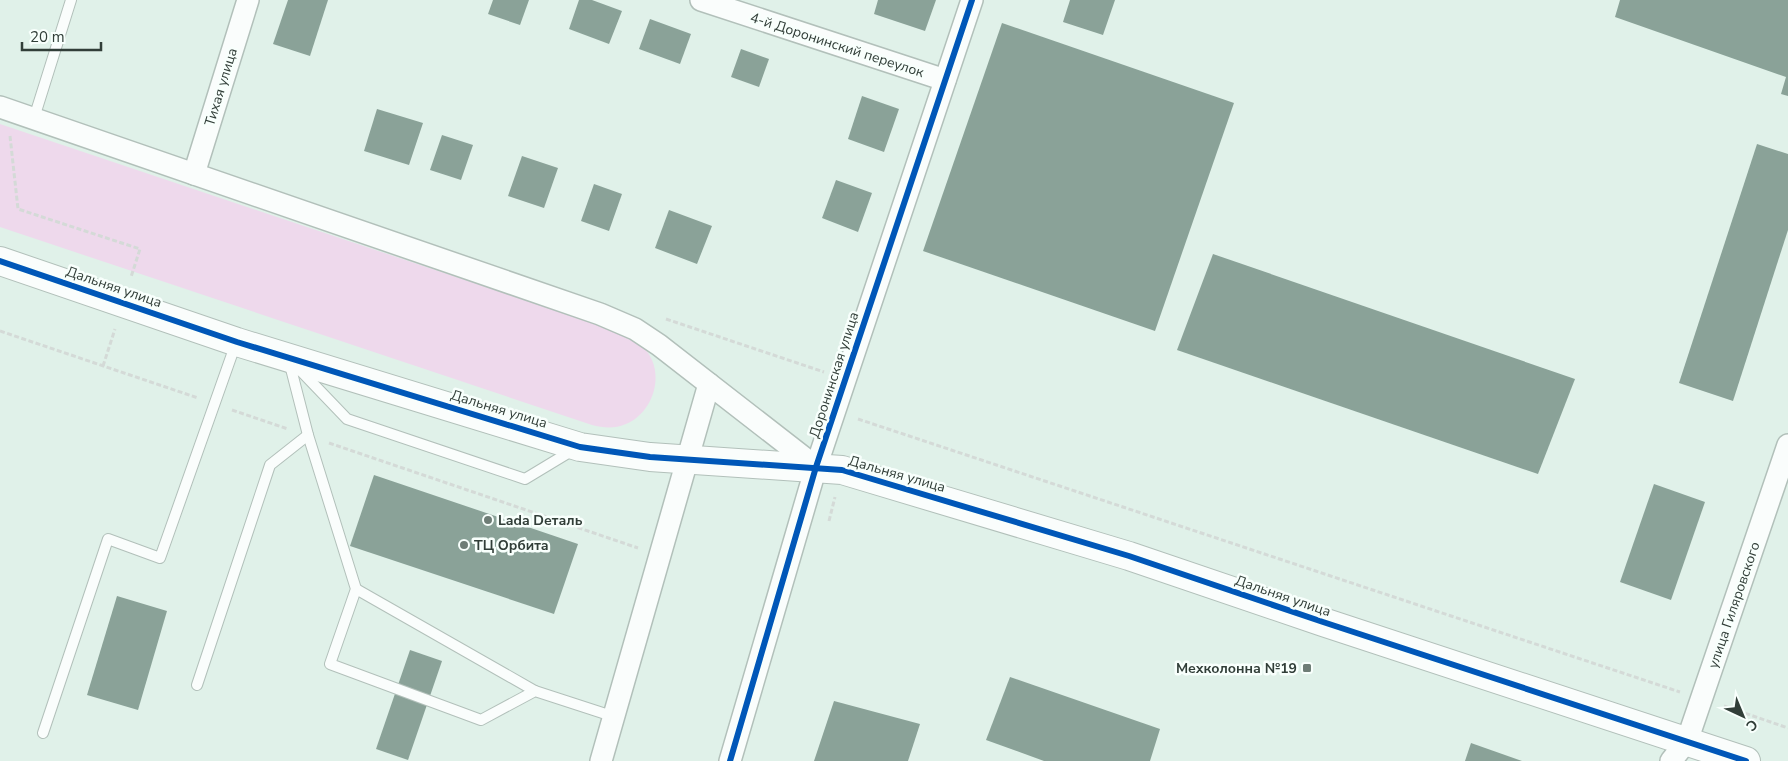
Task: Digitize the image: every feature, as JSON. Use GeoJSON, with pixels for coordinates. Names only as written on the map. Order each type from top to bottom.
{"type":"FeatureCollection","features":[{"type":"Feature","properties":{"kind":"street","name":"Тихая улица"},"geometry":{"type":"LineString","coordinates":[[194,174],[248,0]]}},
{"type":"Feature","properties":{"kind":"street","name":"4-й Доронинский переулок"},"geometry":{"type":"LineString","coordinates":[[701,0],[945,80]]}},
{"type":"Feature","properties":{"kind":"street","name":"Доронинская улица"},"geometry":{"type":"LineString","coordinates":[[730,761],[816,468],[972,0]]}},
{"type":"Feature","properties":{"kind":"street"},"geometry":{"type":"LineString","coordinates":[[3,108],[600,314],[635,328],[816,468]]}},
{"type":"Feature","properties":{"kind":"street","name":"Дальняя улица"},"geometry":{"type":"LineString","coordinates":[[0,262],[237,342],[580,446],[650,457],[842,470],[1129,556],[1331,625],[1679,751],[1746,761]]}},
{"type":"Feature","properties":{"kind":"street"},"geometry":{"type":"LineString","coordinates":[[601,761],[709,384]]}},
{"type":"Feature","properties":{"kind":"street","name":"улица Гиляровского"},"geometry":{"type":"LineString","coordinates":[[1679,751],[1702,699],[1788,445]]}},
{"type":"Feature","properties":{"kind":"lane"},"geometry":{"type":"LineString","coordinates":[[34,118],[71,0]]}},
{"type":"Feature","properties":{"kind":"lane"},"geometry":{"type":"LineString","coordinates":[[43,733],[108,539],[160,558],[237,342]]}},
{"type":"Feature","properties":{"kind":"lane"},"geometry":{"type":"LineString","coordinates":[[288,358],[308,436],[356,589],[330,664],[482,720],[535,691]]}},
{"type":"Feature","properties":{"kind":"lane"},"geometry":{"type":"LineString","coordinates":[[288,358],[346,419],[525,479],[580,446]]}},
{"type":"Feature","properties":{"kind":"lane"},"geometry":{"type":"LineString","coordinates":[[196,685],[270,466],[308,436]]}},
{"type":"Feature","properties":{"kind":"lane"},"geometry":{"type":"LineString","coordinates":[[356,589],[535,691],[615,717]]}},
{"type":"Feature","properties":{"kind":"path"},"geometry":{"type":"LineString","coordinates":[[3,108],[18,209],[140,249],[103,366]]}},
{"type":"Feature","properties":{"kind":"path"},"geometry":{"type":"LineString","coordinates":[[823,372],[856,419],[1788,728]]}},
{"type":"Feature","properties":{"kind":"shaded area"},"geometry":{"type":"Polygon","coordinates":[[[0,124],[623,333],[642,346],[650,355],[656,378],[650,400],[636,418],[626,424],[609,428],[592,425],[0,227],[0,124]]]}},
{"type":"Feature","properties":{"kind":"building"},"geometry":{"type":"Polygon","coordinates":[[[288,0],[328,0],[310,56],[273,44],[288,0]]]}},
{"type":"Feature","properties":{"kind":"building"},"geometry":{"type":"Polygon","coordinates":[[[493,0],[529,0],[520,25],[488,14],[493,0]]]}},
{"type":"Feature","properties":{"kind":"building"},"geometry":{"type":"Polygon","coordinates":[[[579,0],[592,0],[622,11],[609,44],[569,29],[579,0]]]}},
{"type":"Feature","properties":{"kind":"building"},"geometry":{"type":"Polygon","coordinates":[[[878,0],[936,0],[925,31],[874,14],[878,0]]]}},
{"type":"Feature","properties":{"kind":"building"},"geometry":{"type":"Polygon","coordinates":[[[1070,0],[1115,0],[1103,35],[1063,22],[1070,0]]]}},
{"type":"Feature","properties":{"kind":"building"},"geometry":{"type":"Polygon","coordinates":[[[1620,0],[1788,0],[1788,96],[1781,94],[1786,77],[1615,17],[1620,0]]]}},
{"type":"Feature","properties":{"kind":"building"},"geometry":{"type":"Polygon","coordinates":[[[650,19],[691,34],[680,64],[639,49],[650,19]]]}},
{"type":"Feature","properties":{"kind":"building"},"geometry":{"type":"Polygon","coordinates":[[[1002,23],[1234,103],[1155,331],[923,251],[1002,23]]]}},
{"type":"Feature","properties":{"kind":"building"},"geometry":{"type":"Polygon","coordinates":[[[741,49],[769,59],[759,87],[731,77],[741,49]]]}},
{"type":"Feature","properties":{"kind":"building"},"geometry":{"type":"Polygon","coordinates":[[[862,96],[899,109],[884,152],[848,139],[862,96]]]}},
{"type":"Feature","properties":{"kind":"building"},"geometry":{"type":"Polygon","coordinates":[[[377,109],[423,123],[409,165],[364,151],[377,109]]]}},
{"type":"Feature","properties":{"kind":"building"},"geometry":{"type":"Polygon","coordinates":[[[442,135],[473,145],[461,180],[430,170],[442,135]]]}},
{"type":"Feature","properties":{"kind":"building"},"geometry":{"type":"Polygon","coordinates":[[[1757,144],[1788,154],[1788,230],[1733,401],[1679,383],[1757,144]]]}},
{"type":"Feature","properties":{"kind":"building"},"geometry":{"type":"Polygon","coordinates":[[[522,156],[558,168],[544,208],[508,196],[522,156]]]}},
{"type":"Feature","properties":{"kind":"building"},"geometry":{"type":"Polygon","coordinates":[[[836,180],[872,193],[858,232],[822,218],[836,180]]]}},
{"type":"Feature","properties":{"kind":"building"},"geometry":{"type":"Polygon","coordinates":[[[594,184],[622,194],[609,231],[581,221],[594,184]]]}},
{"type":"Feature","properties":{"kind":"building"},"geometry":{"type":"Polygon","coordinates":[[[669,210],[712,226],[697,264],[655,248],[669,210]]]}},
{"type":"Feature","properties":{"kind":"building"},"geometry":{"type":"Polygon","coordinates":[[[1213,254],[1575,379],[1538,474],[1177,350],[1213,254]]]}},
{"type":"Feature","properties":{"kind":"building","name":"ТЦ Орбита"},"geometry":{"type":"Polygon","coordinates":[[[374,475],[578,544],[554,614],[350,546],[374,475]]]}},
{"type":"Feature","properties":{"kind":"building"},"geometry":{"type":"Polygon","coordinates":[[[1654,484],[1705,502],[1671,600],[1620,582],[1654,484]]]}},
{"type":"Feature","properties":{"kind":"building"},"geometry":{"type":"Polygon","coordinates":[[[117,596],[167,611],[138,710],[87,695],[117,596]]]}},
{"type":"Feature","properties":{"kind":"building"},"geometry":{"type":"Polygon","coordinates":[[[410,650],[442,661],[408,760],[376,749],[410,650]]]}},
{"type":"Feature","properties":{"kind":"building"},"geometry":{"type":"Polygon","coordinates":[[[1010,677],[1160,729],[1150,761],[1044,761],[986,740],[1010,677]]]}},
{"type":"Feature","properties":{"kind":"building"},"geometry":{"type":"Polygon","coordinates":[[[834,701],[920,724],[908,761],[814,761],[834,701]]]}},
{"type":"Feature","properties":{"kind":"building"},"geometry":{"type":"Polygon","coordinates":[[[1471,743],[1522,761],[1465,761],[1471,743]]]}},
{"type":"Feature","properties":{"kind":"cycle path"},"geometry":{"type":"LineString","coordinates":[[730,761],[816,467],[972,0]]}},
{"type":"Feature","properties":{"kind":"cycle path"},"geometry":{"type":"LineString","coordinates":[[0,261],[237,342],[580,447],[650,457],[842,470],[1129,556],[1746,761]]}},
{"type":"Feature","properties":{"kind":"place","name":"Lada Dеталь"},"geometry":{"type":"Point","coordinates":[488,520]}},
{"type":"Feature","properties":{"kind":"place","name":"ТЦ Орбита"},"geometry":{"type":"Point","coordinates":[464,545]}},
{"type":"Feature","properties":{"kind":"place","name":"Мехколонна №19"},"geometry":{"type":"Point","coordinates":[1307,668]}}]}
